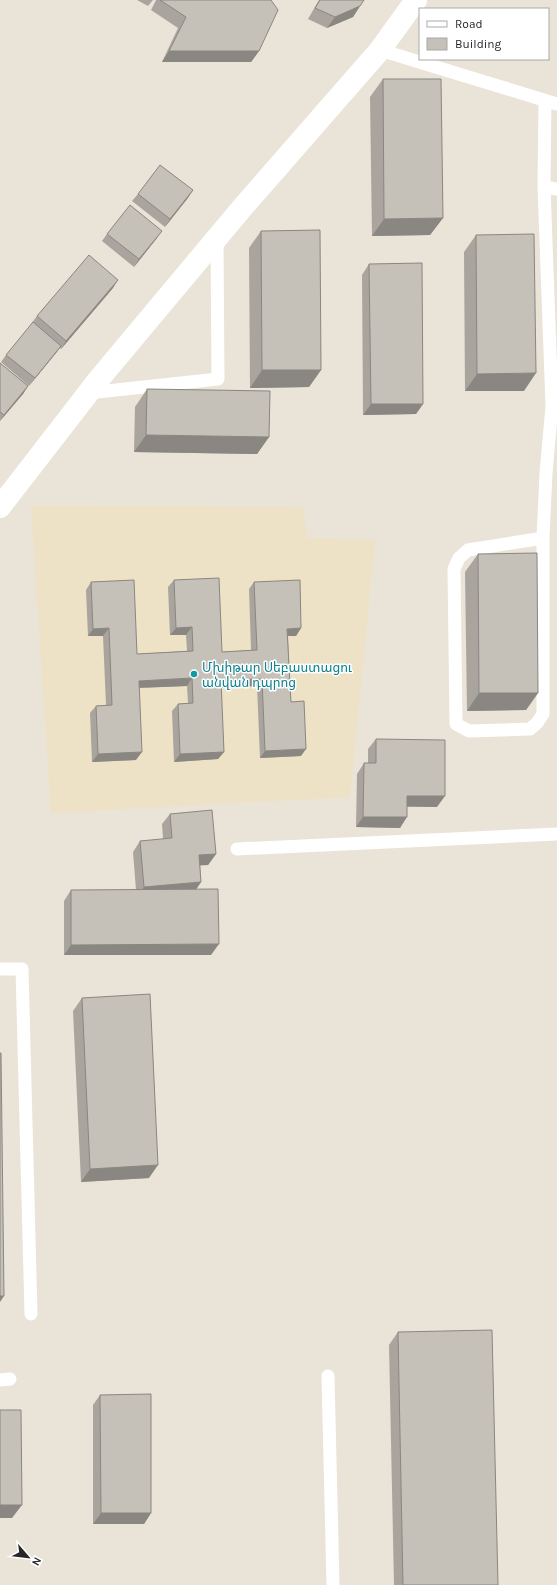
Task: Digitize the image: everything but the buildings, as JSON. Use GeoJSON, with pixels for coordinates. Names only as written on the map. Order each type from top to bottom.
{"type":"FeatureCollection","features":[{"type":"Feature","properties":{"kind":"street"},"geometry":{"type":"LineString","coordinates":[[0,507],[88,394],[217,238],[380,50],[416,0]]}},
{"type":"Feature","properties":{"kind":"lane"},"geometry":{"type":"LineString","coordinates":[[380,50],[551,103],[555,409],[546,474],[543,538],[542,714],[537,723],[530,729],[469,731],[456,724],[454,569],[458,558],[468,550],[543,538]]}},
{"type":"Feature","properties":{"kind":"lane"},"geometry":{"type":"LineString","coordinates":[[88,394],[218,379],[217,238]]}},
{"type":"Feature","properties":{"kind":"lane"},"geometry":{"type":"LineString","coordinates":[[237,849],[557,834]]}},
{"type":"Feature","properties":{"kind":"lane"},"geometry":{"type":"LineString","coordinates":[[0,969],[22,969],[31,1314]]}},
{"type":"Feature","properties":{"kind":"lane"},"geometry":{"type":"LineString","coordinates":[[328,1376],[334,1585]]}},
{"type":"Feature","properties":{"kind":"shaded area"},"geometry":{"type":"Polygon","coordinates":[[[31,506],[302,507],[308,538],[375,540],[350,797],[51,813],[31,506]]]}},
{"type":"Feature","properties":{"kind":"place","name":"Մխիթար Սեբաստացու անվան դպրոց"},"geometry":{"type":"Point","coordinates":[194,674]}}]}
